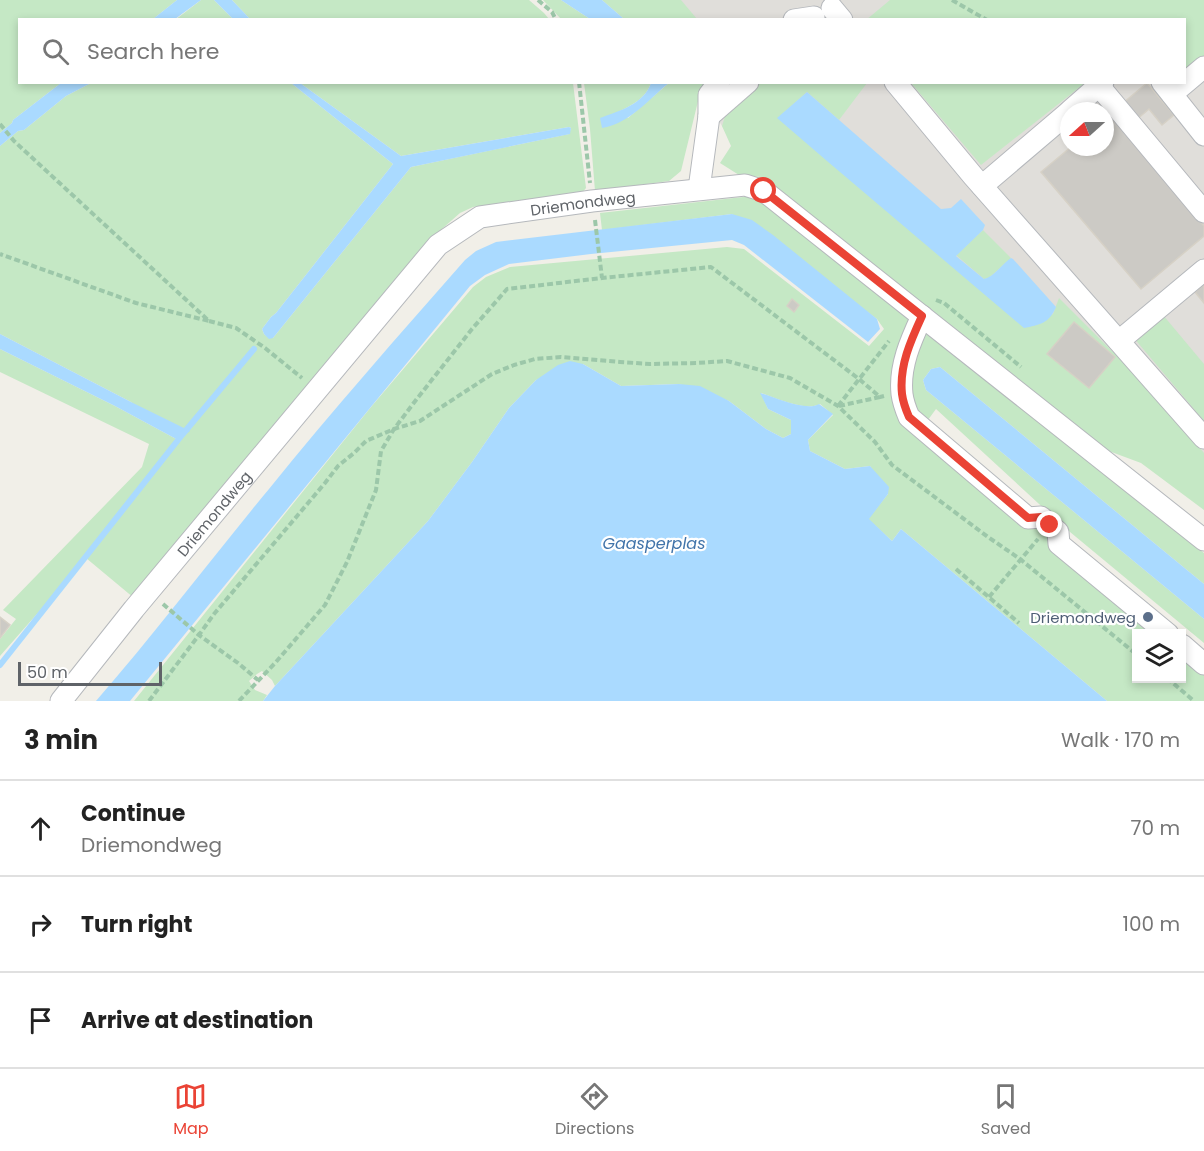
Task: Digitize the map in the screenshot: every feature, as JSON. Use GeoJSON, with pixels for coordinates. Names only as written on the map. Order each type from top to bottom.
{"type":"FeatureCollection","features":[{"type":"Feature","properties":{"kind":"street"},"geometry":{"type":"LineString","coordinates":[[1186,77],[1204,67]]}},
{"type":"Feature","properties":{"kind":"street"},"geometry":{"type":"LineString","coordinates":[[699,189],[709,116],[709,95],[717,84]]}},
{"type":"Feature","properties":{"kind":"street"},"geometry":{"type":"LineString","coordinates":[[709,116],[746,84]]}},
{"type":"Feature","properties":{"kind":"street"},"geometry":{"type":"LineString","coordinates":[[897,84],[982,186],[1204,438]]}},
{"type":"Feature","properties":{"kind":"street"},"geometry":{"type":"LineString","coordinates":[[1080,102],[1101,84],[1204,212]]}},
{"type":"Feature","properties":{"kind":"street"},"geometry":{"type":"LineString","coordinates":[[1167,88],[1204,135]]}},
{"type":"Feature","properties":{"kind":"street"},"geometry":{"type":"LineString","coordinates":[[982,186],[1060,120]]}},
{"type":"Feature","properties":{"kind":"street","name":"Driemondweg"},"geometry":{"type":"LineString","coordinates":[[61,701],[134,609],[438,245],[480,217],[593,210],[699,189],[745,185],[764,191],[1204,540]]}},
{"type":"Feature","properties":{"kind":"street"},"geometry":{"type":"LineString","coordinates":[[1119,341],[1204,270]]}},
{"type":"Feature","properties":{"kind":"street"},"geometry":{"type":"LineString","coordinates":[[922,316],[902,368],[902,395],[909,417],[1028,518],[1041,517],[1058,532],[1059,544],[1163,629]]}},
{"type":"Feature","properties":{"kind":"street"},"geometry":{"type":"LineString","coordinates":[[1186,648],[1204,664]]}},
{"type":"Feature","properties":{"kind":"path"},"geometry":{"type":"LineString","coordinates":[[538,0],[552,12],[555,18]]}},
{"type":"Feature","properties":{"kind":"path"},"geometry":{"type":"LineString","coordinates":[[952,0],[984,18]]}},
{"type":"Feature","properties":{"kind":"path"},"geometry":{"type":"LineString","coordinates":[[579,84],[602,278]]}},
{"type":"Feature","properties":{"kind":"path"},"geometry":{"type":"LineString","coordinates":[[0,123],[14,141],[209,321]]}},
{"type":"Feature","properties":{"kind":"path"},"geometry":{"type":"LineString","coordinates":[[0,254],[136,303],[236,328],[317,390]]}},
{"type":"Feature","properties":{"kind":"path"},"geometry":{"type":"LineString","coordinates":[[239,701],[325,605],[347,562],[376,490],[381,451],[394,429],[472,329],[507,289],[711,267],[880,397]]}},
{"type":"Feature","properties":{"kind":"path"},"geometry":{"type":"LineString","coordinates":[[149,701],[214,614],[338,466],[366,441],[420,421],[492,374],[514,364],[535,359],[561,357],[650,364],[727,361],[790,378],[838,406],[876,442],[892,465],[1020,559],[1132,650]]}},
{"type":"Feature","properties":{"kind":"path"},"geometry":{"type":"LineString","coordinates":[[838,406],[859,379]]}},
{"type":"Feature","properties":{"kind":"path"},"geometry":{"type":"LineString","coordinates":[[838,406],[902,395]]}},
{"type":"Feature","properties":{"kind":"path"},"geometry":{"type":"LineString","coordinates":[[989,597],[1050,525]]}},
{"type":"Feature","properties":{"kind":"path"},"geometry":{"type":"LineString","coordinates":[[956,569],[1019,623]]}},
{"type":"Feature","properties":{"kind":"path"},"geometry":{"type":"LineString","coordinates":[[155,597],[195,632],[258,680]]}},
{"type":"Feature","properties":{"kind":"path"},"geometry":{"type":"LineString","coordinates":[[1173,683],[1194,701]]}},
{"type":"Feature","properties":{"kind":"shaded area"},"geometry":{"type":"Polygon","coordinates":[[[619,0],[1204,0],[1204,500],[725,131],[697,84],[1186,84],[1186,18],[639,18],[619,0]]]}},
{"type":"Feature","properties":{"kind":"green space"},"geometry":{"type":"Polygon","coordinates":[[[0,0],[177,0],[154,18],[18,18],[18,84],[60,84],[13,120],[0,133],[0,0]]]}},
{"type":"Feature","properties":{"kind":"green space"},"geometry":{"type":"Polygon","coordinates":[[[201,0],[214,0],[232,18],[178,18],[201,0]]]}},
{"type":"Feature","properties":{"kind":"green space"},"geometry":{"type":"Polygon","coordinates":[[[232,0],[529,0],[548,18],[249,18],[232,0]]]}},
{"type":"Feature","properties":{"kind":"green space"},"geometry":{"type":"Polygon","coordinates":[[[543,0],[561,0],[588,18],[560,18],[543,0]]]}},
{"type":"Feature","properties":{"kind":"green space"},"geometry":{"type":"Polygon","coordinates":[[[602,0],[681,0],[696,18],[623,18],[602,0]]]}},
{"type":"Feature","properties":{"kind":"green space"},"geometry":{"type":"Polygon","coordinates":[[[890,0],[1204,0],[1204,58],[1186,73],[1186,18],[868,18],[890,0]]]}},
{"type":"Feature","properties":{"kind":"green space"},"geometry":{"type":"Polygon","coordinates":[[[89,84],[292,84],[393,164],[262,329],[269,338],[273,338],[411,167],[569,134],[571,128],[401,156],[301,84],[573,84],[586,188],[582,193],[473,207],[460,213],[434,236],[134,598],[86,558],[0,656],[0,639],[16,619],[3,610],[142,467],[149,444],[0,372],[0,349],[178,440],[131,402],[0,334],[0,146],[66,96],[89,84]]]}},
{"type":"Feature","properties":{"kind":"green space"},"geometry":{"type":"Polygon","coordinates":[[[584,84],[651,84],[643,97],[620,111],[628,118],[668,84],[708,84],[701,89],[681,171],[669,181],[595,191],[584,84]]]}},
{"type":"Feature","properties":{"kind":"green space"},"geometry":{"type":"Polygon","coordinates":[[[756,84],[866,84],[839,120],[807,92],[778,118],[1024,327],[1053,314],[1059,298],[1113,352],[1118,350],[1204,453],[1204,510],[1141,463],[1098,447],[761,177],[739,175],[720,163],[731,146],[722,126],[726,113],[756,84]]]}},
{"type":"Feature","properties":{"kind":"green space"},"geometry":{"type":"Polygon","coordinates":[[[912,84],[1084,84],[981,165],[912,84]]]}},
{"type":"Feature","properties":{"kind":"green space"},"geometry":{"type":"Polygon","coordinates":[[[752,196],[778,213],[905,311],[912,333],[901,413],[1041,522],[1154,629],[1132,629],[1132,683],[1186,683],[1186,656],[1204,671],[1204,701],[1107,701],[901,529],[892,541],[868,519],[888,494],[870,466],[845,469],[810,451],[808,440],[833,415],[820,404],[799,405],[761,393],[768,409],[791,420],[791,434],[783,438],[766,429],[729,401],[679,384],[621,386],[583,364],[536,380],[509,408],[428,521],[275,686],[262,671],[249,681],[255,690],[267,695],[263,701],[134,701],[371,407],[473,287],[486,277],[510,267],[727,247],[744,249],[869,346],[884,329],[877,319],[732,214],[602,230],[600,213],[752,196]]]}},
{"type":"Feature","properties":{"kind":"green space"},"geometry":{"type":"Polygon","coordinates":[[[983,230],[1011,258],[989,278],[984,279],[956,255],[983,230]]]}},
{"type":"Feature","properties":{"kind":"green space"},"geometry":{"type":"Polygon","coordinates":[[[1163,315],[1204,364],[1204,421],[1133,337],[1163,315]]]}},
{"type":"Feature","properties":{"kind":"green space"},"geometry":{"type":"Polygon","coordinates":[[[925,328],[973,370],[1204,553],[1204,584],[940,367],[931,369],[923,380],[926,390],[1204,619],[1204,643],[1064,527],[936,409],[925,424],[910,404],[912,360],[925,328]]]}},
{"type":"Feature","properties":{"kind":"water"},"geometry":{"type":"Polygon","coordinates":[[[177,0],[201,0],[176,18],[154,18],[177,0]]]}},
{"type":"Feature","properties":{"kind":"water"},"geometry":{"type":"Polygon","coordinates":[[[214,0],[232,0],[249,18],[232,18],[214,0]]]}},
{"type":"Feature","properties":{"kind":"water"},"geometry":{"type":"Polygon","coordinates":[[[561,0],[602,0],[623,18],[588,18],[561,0]]]}},
{"type":"Feature","properties":{"kind":"water"},"geometry":{"type":"Polygon","coordinates":[[[60,84],[89,84],[66,96],[0,146],[0,133],[13,120],[60,84]]]}},
{"type":"Feature","properties":{"kind":"water"},"geometry":{"type":"Polygon","coordinates":[[[292,84],[301,84],[401,156],[571,128],[570,134],[411,167],[273,338],[269,339],[262,329],[393,164],[292,84]]]}},
{"type":"Feature","properties":{"kind":"water"},"geometry":{"type":"Polygon","coordinates":[[[651,84],[668,84],[630,116],[612,126],[602,128],[600,118],[637,101],[651,84]]]}},
{"type":"Feature","properties":{"kind":"water"},"geometry":{"type":"Polygon","coordinates":[[[807,92],[941,209],[951,208],[961,199],[985,225],[983,230],[956,256],[984,279],[991,276],[1011,258],[1013,259],[1056,307],[1051,317],[1039,324],[1024,328],[777,118],[807,92]]]}},
{"type":"Feature","properties":{"kind":"water"},"geometry":{"type":"Polygon","coordinates":[[[732,214],[752,220],[773,235],[877,319],[880,329],[868,342],[744,245],[732,240],[509,264],[485,275],[470,286],[130,701],[96,701],[317,431],[465,260],[476,251],[496,242],[732,214]]]}},
{"type":"Feature","properties":{"kind":"water"},"geometry":{"type":"Polygon","coordinates":[[[0,334],[190,431],[178,440],[0,349],[0,334]]]}},
{"type":"Feature","properties":{"kind":"water","name":"Gaasperplas"},"geometry":{"type":"Polygon","coordinates":[[[570,361],[583,364],[621,386],[679,384],[700,386],[729,401],[766,429],[783,438],[791,434],[791,420],[768,409],[760,393],[799,405],[819,404],[833,414],[808,440],[810,451],[845,469],[870,466],[889,487],[888,494],[869,519],[892,541],[901,529],[1107,701],[263,701],[428,521],[509,408],[536,380],[558,365],[570,361]]]}},
{"type":"Feature","properties":{"kind":"water"},"geometry":{"type":"Polygon","coordinates":[[[940,367],[1204,584],[1204,619],[926,390],[923,380],[931,369],[940,367]]]}},
{"type":"Feature","properties":{"kind":"building"},"geometry":{"type":"Polygon","coordinates":[[[1148,84],[1174,115],[1162,125],[1149,109],[1136,120],[1123,103],[1148,84]]]}},
{"type":"Feature","properties":{"kind":"building"},"geometry":{"type":"Polygon","coordinates":[[[1114,121],[1204,226],[1204,236],[1141,289],[1041,172],[1060,156],[1114,156],[1114,121]]]}},
{"type":"Feature","properties":{"kind":"building"},"geometry":{"type":"Polygon","coordinates":[[[1204,284],[1204,303],[1195,292],[1204,284]]]}},
{"type":"Feature","properties":{"kind":"building"},"geometry":{"type":"Polygon","coordinates":[[[792,299],[799,305],[794,312],[787,306],[792,299]]]}},
{"type":"Feature","properties":{"kind":"building"},"geometry":{"type":"Polygon","coordinates":[[[1074,322],[1115,357],[1089,388],[1047,354],[1074,322]]]}},
{"type":"Feature","properties":{"kind":"building"},"geometry":{"type":"Polygon","coordinates":[[[0,617],[10,625],[0,638],[0,617]]]}},
{"type":"Feature","properties":{"kind":"waterway"},"geometry":{"type":"LineString","coordinates":[[0,665],[182,435],[254,349]]}},
{"type":"Feature","properties":{"kind":"place","name":"Driemondweg"},"geometry":{"type":"Point","coordinates":[1148,617]}},
{"type":"Feature","properties":{"kind":"route"},"geometry":{"type":"LineString","coordinates":[[764,191],[922,316],[902,368],[902,395],[909,417],[1028,518],[1041,517],[1050,525]]}}]}
